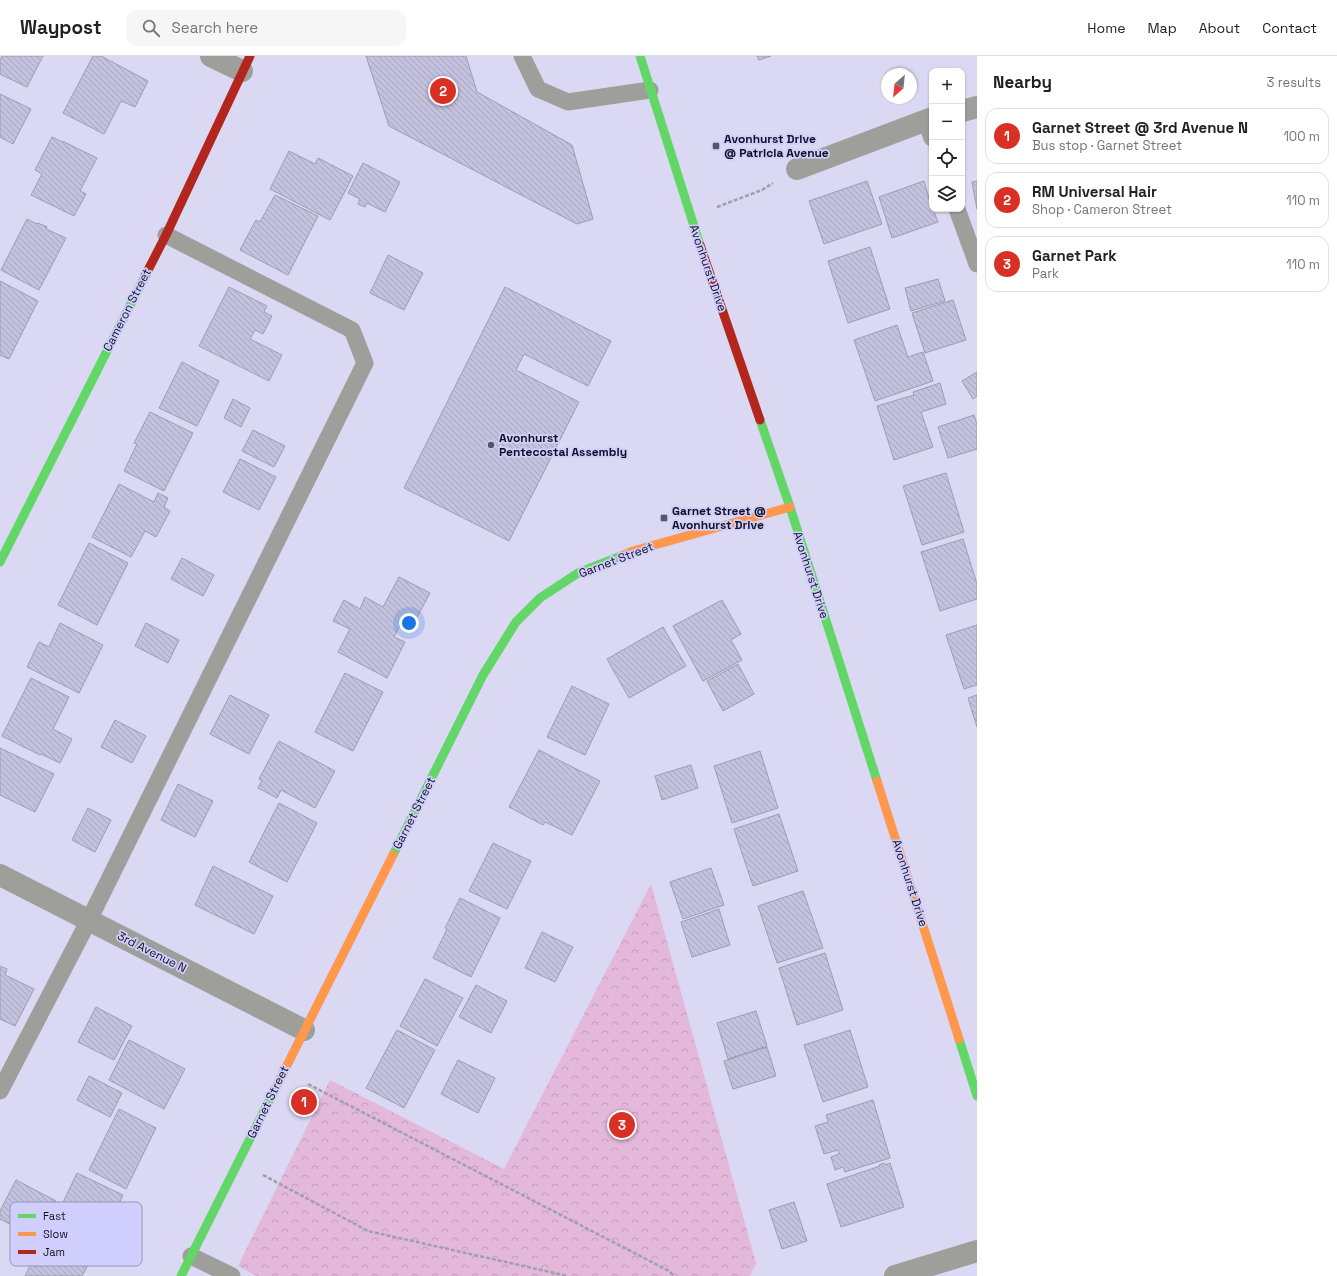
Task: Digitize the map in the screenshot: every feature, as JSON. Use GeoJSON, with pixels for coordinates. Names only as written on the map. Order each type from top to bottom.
{"type":"FeatureCollection","features":[{"type":"Feature","properties":{"kind":"street"},"geometry":{"type":"LineString","coordinates":[[211,56],[246,63]]}},
{"type":"Feature","properties":{"kind":"street","name":"Avonhurst Drive"},"geometry":{"type":"LineString","coordinates":[[640,56],[691,217],[790,507],[977,1096]]}},
{"type":"Feature","properties":{"kind":"street","name":"Cameron Street"},"geometry":{"type":"LineString","coordinates":[[0,562],[166,235],[246,63]]}},
{"type":"Feature","properties":{"kind":"street"},"geometry":{"type":"LineString","coordinates":[[965,110],[977,107]]}},
{"type":"Feature","properties":{"kind":"street"},"geometry":{"type":"LineString","coordinates":[[796,169],[929,125]]}},
{"type":"Feature","properties":{"kind":"street","name":"Garnet Street"},"geometry":{"type":"LineString","coordinates":[[181,1276],[483,675],[516,622],[540,598],[578,573],[633,551],[790,507]]}},
{"type":"Feature","properties":{"kind":"street","name":"3rd Avenue N"},"geometry":{"type":"LineString","coordinates":[[0,875],[304,1030]]}},
{"type":"Feature","properties":{"kind":"street"},"geometry":{"type":"LineString","coordinates":[[895,1276],[977,1251]]}},
{"type":"Feature","properties":{"kind":"lane"},"geometry":{"type":"LineString","coordinates":[[522,56],[538,89],[568,102],[650,90]]}},
{"type":"Feature","properties":{"kind":"lane"},"geometry":{"type":"LineString","coordinates":[[958,212],[977,264]]}},
{"type":"Feature","properties":{"kind":"lane"},"geometry":{"type":"LineString","coordinates":[[0,1091],[89,920],[365,363],[352,330],[166,235]]}},
{"type":"Feature","properties":{"kind":"lane"},"geometry":{"type":"LineString","coordinates":[[191,1256],[232,1276]]}},
{"type":"Feature","properties":{"kind":"path"},"geometry":{"type":"LineString","coordinates":[[691,217],[762,190],[796,169]]}},
{"type":"Feature","properties":{"kind":"path"},"geometry":{"type":"LineString","coordinates":[[283,1071],[669,1271],[674,1276]]}},
{"type":"Feature","properties":{"kind":"path"},"geometry":{"type":"LineString","coordinates":[[238,1161],[368,1231],[568,1276]]}},
{"type":"Feature","properties":{"kind":"green space"},"geometry":{"type":"Polygon","coordinates":[[[651,884],[756,1263],[750,1276],[257,1276],[238,1266],[330,1080],[504,1169],[651,884]]]}},
{"type":"Feature","properties":{"kind":"building"},"geometry":{"type":"Polygon","coordinates":[[[2,56],[43,56],[27,87],[0,74],[0,60],[2,56]]]}},
{"type":"Feature","properties":{"kind":"building"},"geometry":{"type":"Polygon","coordinates":[[[93,56],[101,56],[148,81],[135,107],[121,101],[104,134],[63,113],[93,56]]]}},
{"type":"Feature","properties":{"kind":"building"},"geometry":{"type":"Polygon","coordinates":[[[366,56],[466,56],[477,92],[572,145],[593,219],[577,224],[389,126],[366,56]]]}},
{"type":"Feature","properties":{"kind":"building"},"geometry":{"type":"Polygon","coordinates":[[[757,56],[771,56],[759,60],[757,56]]]}},
{"type":"Feature","properties":{"kind":"building"},"geometry":{"type":"Polygon","coordinates":[[[0,94],[31,109],[13,144],[0,137],[0,94]]]}},
{"type":"Feature","properties":{"kind":"building"},"geometry":{"type":"Polygon","coordinates":[[[52,137],[97,158],[80,191],[86,194],[74,216],[31,195],[42,174],[35,170],[52,137]]]}},
{"type":"Feature","properties":{"kind":"building"},"geometry":{"type":"Polygon","coordinates":[[[289,151],[315,164],[318,158],[353,176],[330,220],[270,189],[289,151]]]}},
{"type":"Feature","properties":{"kind":"building"},"geometry":{"type":"Polygon","coordinates":[[[363,163],[400,182],[385,212],[367,203],[365,207],[358,204],[360,199],[348,193],[363,163]]]}},
{"type":"Feature","properties":{"kind":"building"},"geometry":{"type":"Polygon","coordinates":[[[867,181],[882,224],[824,244],[809,201],[867,181]]]}},
{"type":"Feature","properties":{"kind":"building"},"geometry":{"type":"Polygon","coordinates":[[[924,181],[929,198],[929,212],[934,212],[938,222],[892,238],[879,197],[924,181]]]}},
{"type":"Feature","properties":{"kind":"building"},"geometry":{"type":"Polygon","coordinates":[[[977,181],[977,209],[972,182],[977,181]]]}},
{"type":"Feature","properties":{"kind":"building"},"geometry":{"type":"Polygon","coordinates":[[[275,195],[318,216],[288,275],[240,250],[256,220],[260,222],[275,195]]]}},
{"type":"Feature","properties":{"kind":"building"},"geometry":{"type":"Polygon","coordinates":[[[27,219],[47,227],[46,229],[66,238],[39,290],[1,270],[27,219]]]}},
{"type":"Feature","properties":{"kind":"building"},"geometry":{"type":"Polygon","coordinates":[[[870,247],[890,309],[848,323],[828,261],[870,247]]]}},
{"type":"Feature","properties":{"kind":"building"},"geometry":{"type":"Polygon","coordinates":[[[388,255],[423,273],[404,310],[370,293],[388,255]]]}},
{"type":"Feature","properties":{"kind":"building"},"geometry":{"type":"Polygon","coordinates":[[[938,279],[945,301],[911,311],[905,288],[938,279]]]}},
{"type":"Feature","properties":{"kind":"building"},"geometry":{"type":"Polygon","coordinates":[[[0,281],[38,301],[9,359],[0,355],[0,281]]]}},
{"type":"Feature","properties":{"kind":"building"},"geometry":{"type":"Polygon","coordinates":[[[229,287],[267,306],[264,312],[272,316],[263,334],[255,330],[250,339],[282,355],[269,381],[199,346],[229,287]]]}},
{"type":"Feature","properties":{"kind":"building","name":"Avonhurst Pentecostal Assembly"},"geometry":{"type":"Polygon","coordinates":[[[505,287],[611,341],[588,386],[524,354],[516,370],[579,402],[509,541],[404,488],[505,287]]]}},
{"type":"Feature","properties":{"kind":"building"},"geometry":{"type":"Polygon","coordinates":[[[953,300],[966,340],[925,353],[912,313],[953,300]]]}},
{"type":"Feature","properties":{"kind":"building"},"geometry":{"type":"Polygon","coordinates":[[[897,325],[908,357],[923,352],[933,381],[875,401],[854,340],[897,325]]]}},
{"type":"Feature","properties":{"kind":"building"},"geometry":{"type":"Polygon","coordinates":[[[182,362],[219,381],[197,426],[159,408],[182,362]]]}},
{"type":"Feature","properties":{"kind":"building"},"geometry":{"type":"Polygon","coordinates":[[[977,372],[977,396],[973,399],[962,381],[977,372]]]}},
{"type":"Feature","properties":{"kind":"building"},"geometry":{"type":"Polygon","coordinates":[[[940,383],[946,404],[921,412],[933,447],[894,460],[877,406],[914,395],[913,392],[940,383]]]}},
{"type":"Feature","properties":{"kind":"building"},"geometry":{"type":"Polygon","coordinates":[[[233,399],[250,408],[241,427],[224,418],[233,399]]]}},
{"type":"Feature","properties":{"kind":"building"},"geometry":{"type":"Polygon","coordinates":[[[150,412],[193,433],[164,491],[124,471],[137,444],[134,443],[150,412]]]}},
{"type":"Feature","properties":{"kind":"building"},"geometry":{"type":"Polygon","coordinates":[[[974,415],[977,424],[977,449],[948,458],[938,427],[974,415]]]}},
{"type":"Feature","properties":{"kind":"building"},"geometry":{"type":"Polygon","coordinates":[[[253,430],[285,446],[274,467],[242,451],[253,430]]]}},
{"type":"Feature","properties":{"kind":"building"},"geometry":{"type":"Polygon","coordinates":[[[240,459],[276,477],[259,510],[223,492],[240,459]]]}},
{"type":"Feature","properties":{"kind":"building"},"geometry":{"type":"Polygon","coordinates":[[[946,473],[964,532],[922,545],[903,486],[946,473]]]}},
{"type":"Feature","properties":{"kind":"building"},"geometry":{"type":"Polygon","coordinates":[[[119,484],[154,502],[158,493],[168,498],[164,507],[170,511],[156,537],[145,531],[131,557],[92,537],[119,484]]]}},
{"type":"Feature","properties":{"kind":"building"},"geometry":{"type":"Polygon","coordinates":[[[963,539],[977,584],[977,599],[940,611],[921,552],[963,539]]]}},
{"type":"Feature","properties":{"kind":"building"},"geometry":{"type":"Polygon","coordinates":[[[89,543],[128,563],[97,625],[58,605],[89,543]]]}},
{"type":"Feature","properties":{"kind":"building"},"geometry":{"type":"Polygon","coordinates":[[[182,558],[214,575],[203,596],[171,579],[182,558]]]}},
{"type":"Feature","properties":{"kind":"building"},"geometry":{"type":"Polygon","coordinates":[[[399,577],[430,593],[414,623],[404,618],[394,637],[405,642],[387,678],[338,652],[350,629],[333,621],[344,600],[360,609],[365,597],[383,607],[399,577]]]}},
{"type":"Feature","properties":{"kind":"building"},"geometry":{"type":"Polygon","coordinates":[[[722,600],[741,634],[731,640],[742,660],[703,681],[673,626],[722,600]]]}},
{"type":"Feature","properties":{"kind":"building"},"geometry":{"type":"Polygon","coordinates":[[[60,623],[103,645],[79,693],[27,667],[39,642],[49,647],[60,623]]]}},
{"type":"Feature","properties":{"kind":"building"},"geometry":{"type":"Polygon","coordinates":[[[146,623],[179,640],[168,663],[135,646],[146,623]]]}},
{"type":"Feature","properties":{"kind":"building"},"geometry":{"type":"Polygon","coordinates":[[[977,625],[977,685],[964,689],[946,635],[977,625]]]}},
{"type":"Feature","properties":{"kind":"building"},"geometry":{"type":"Polygon","coordinates":[[[663,627],[686,666],[629,698],[607,659],[663,627]]]}},
{"type":"Feature","properties":{"kind":"building"},"geometry":{"type":"Polygon","coordinates":[[[738,664],[754,694],[723,711],[707,681],[738,664]]]}},
{"type":"Feature","properties":{"kind":"building"},"geometry":{"type":"Polygon","coordinates":[[[345,673],[383,692],[353,751],[315,732],[345,673]]]}},
{"type":"Feature","properties":{"kind":"building"},"geometry":{"type":"Polygon","coordinates":[[[31,678],[69,697],[53,729],[72,739],[60,763],[2,736],[31,678]]]}},
{"type":"Feature","properties":{"kind":"building"},"geometry":{"type":"Polygon","coordinates":[[[572,686],[609,704],[585,755],[547,737],[572,686]]]}},
{"type":"Feature","properties":{"kind":"building"},"geometry":{"type":"Polygon","coordinates":[[[230,695],[269,715],[249,754],[210,734],[230,695]]]}},
{"type":"Feature","properties":{"kind":"building"},"geometry":{"type":"Polygon","coordinates":[[[977,695],[977,727],[968,698],[977,695]]]}},
{"type":"Feature","properties":{"kind":"building"},"geometry":{"type":"Polygon","coordinates":[[[115,720],[146,736],[132,763],[101,747],[115,720]]]}},
{"type":"Feature","properties":{"kind":"building"},"geometry":{"type":"Polygon","coordinates":[[[279,741],[335,771],[315,808],[281,790],[277,798],[258,788],[262,780],[259,779],[279,741]]]}},
{"type":"Feature","properties":{"kind":"building"},"geometry":{"type":"Polygon","coordinates":[[[0,748],[54,774],[35,812],[0,795],[0,748]]]}},
{"type":"Feature","properties":{"kind":"building"},"geometry":{"type":"Polygon","coordinates":[[[539,750],[600,781],[572,835],[545,822],[543,825],[509,807],[539,750]]]}},
{"type":"Feature","properties":{"kind":"building"},"geometry":{"type":"Polygon","coordinates":[[[760,751],[778,808],[732,823],[714,766],[760,751]]]}},
{"type":"Feature","properties":{"kind":"building"},"geometry":{"type":"Polygon","coordinates":[[[691,765],[698,788],[662,800],[655,776],[691,765]]]}},
{"type":"Feature","properties":{"kind":"building"},"geometry":{"type":"Polygon","coordinates":[[[178,784],[213,801],[195,837],[161,820],[178,784]]]}},
{"type":"Feature","properties":{"kind":"building"},"geometry":{"type":"Polygon","coordinates":[[[279,803],[317,823],[287,882],[249,862],[279,803]]]}},
{"type":"Feature","properties":{"kind":"building"},"geometry":{"type":"Polygon","coordinates":[[[88,808],[111,820],[95,852],[72,840],[88,808]]]}},
{"type":"Feature","properties":{"kind":"building"},"geometry":{"type":"Polygon","coordinates":[[[779,814],[798,871],[753,886],[734,829],[779,814]]]}},
{"type":"Feature","properties":{"kind":"building"},"geometry":{"type":"Polygon","coordinates":[[[493,843],[531,861],[507,909],[469,891],[493,843]]]}},
{"type":"Feature","properties":{"kind":"building"},"geometry":{"type":"Polygon","coordinates":[[[213,866],[273,896],[254,934],[195,905],[213,866]]]}},
{"type":"Feature","properties":{"kind":"building"},"geometry":{"type":"Polygon","coordinates":[[[711,868],[724,905],[683,919],[670,882],[711,868]]]}},
{"type":"Feature","properties":{"kind":"building"},"geometry":{"type":"Polygon","coordinates":[[[803,891],[823,948],[777,963],[758,906],[803,891]]]}},
{"type":"Feature","properties":{"kind":"building"},"geometry":{"type":"Polygon","coordinates":[[[460,898],[500,918],[471,977],[433,958],[447,929],[445,928],[460,898]]]}},
{"type":"Feature","properties":{"kind":"building"},"geometry":{"type":"Polygon","coordinates":[[[719,909],[730,945],[692,957],[681,922],[719,909]]]}},
{"type":"Feature","properties":{"kind":"building"},"geometry":{"type":"Polygon","coordinates":[[[542,932],[573,947],[555,982],[525,968],[542,932]]]}},
{"type":"Feature","properties":{"kind":"building"},"geometry":{"type":"Polygon","coordinates":[[[825,953],[843,1010],[797,1025],[779,968],[825,953]]]}},
{"type":"Feature","properties":{"kind":"building"},"geometry":{"type":"Polygon","coordinates":[[[0,966],[7,969],[5,975],[34,989],[15,1026],[0,1019],[0,966]]]}},
{"type":"Feature","properties":{"kind":"building"},"geometry":{"type":"Polygon","coordinates":[[[425,979],[463,998],[437,1046],[400,1026],[425,979]]]}},
{"type":"Feature","properties":{"kind":"building"},"geometry":{"type":"Polygon","coordinates":[[[476,985],[507,1001],[491,1033],[459,1017],[476,985]]]}},
{"type":"Feature","properties":{"kind":"building"},"geometry":{"type":"Polygon","coordinates":[[[96,1007],[132,1026],[114,1060],[78,1042],[96,1007]]]}},
{"type":"Feature","properties":{"kind":"building"},"geometry":{"type":"Polygon","coordinates":[[[756,1011],[767,1046],[728,1059],[717,1023],[756,1011]]]}},
{"type":"Feature","properties":{"kind":"building"},"geometry":{"type":"Polygon","coordinates":[[[397,1030],[435,1050],[404,1108],[366,1088],[397,1030]]]}},
{"type":"Feature","properties":{"kind":"building"},"geometry":{"type":"Polygon","coordinates":[[[850,1030],[868,1087],[823,1102],[804,1045],[850,1030]]]}},
{"type":"Feature","properties":{"kind":"building"},"geometry":{"type":"Polygon","coordinates":[[[129,1040],[185,1069],[164,1109],[109,1080],[129,1040]]]}},
{"type":"Feature","properties":{"kind":"building"},"geometry":{"type":"Polygon","coordinates":[[[767,1047],[776,1076],[733,1089],[724,1061],[767,1047]]]}},
{"type":"Feature","properties":{"kind":"building"},"geometry":{"type":"Polygon","coordinates":[[[458,1060],[495,1078],[478,1113],[441,1094],[458,1060]]]}},
{"type":"Feature","properties":{"kind":"building"},"geometry":{"type":"Polygon","coordinates":[[[89,1076],[122,1093],[110,1117],[77,1100],[89,1076]]]}},
{"type":"Feature","properties":{"kind":"building"},"geometry":{"type":"Polygon","coordinates":[[[873,1100],[890,1158],[845,1172],[843,1167],[835,1170],[831,1157],[839,1154],[838,1150],[824,1154],[815,1126],[828,1122],[826,1115],[873,1100]]]}},
{"type":"Feature","properties":{"kind":"building"},"geometry":{"type":"Polygon","coordinates":[[[119,1109],[156,1128],[126,1189],[89,1170],[119,1109]]]}},
{"type":"Feature","properties":{"kind":"building"},"geometry":{"type":"Polygon","coordinates":[[[884,1163],[885,1165],[890,1163],[904,1207],[841,1227],[827,1184],[880,1166],[879,1165],[884,1163]]]}},
{"type":"Feature","properties":{"kind":"building"},"geometry":{"type":"Polygon","coordinates":[[[77,1173],[123,1195],[120,1202],[63,1202],[77,1173]]]}},
{"type":"Feature","properties":{"kind":"building"},"geometry":{"type":"Polygon","coordinates":[[[16,1180],[56,1201],[10,1202],[10,1224],[0,1219],[0,1211],[16,1180]]]}},
{"type":"Feature","properties":{"kind":"building"},"geometry":{"type":"Polygon","coordinates":[[[794,1202],[807,1241],[782,1249],[769,1210],[794,1202]]]}},
{"type":"Feature","properties":{"kind":"building"},"geometry":{"type":"Polygon","coordinates":[[[30,1266],[87,1267],[82,1276],[25,1276],[30,1266]]]}},
{"type":"Feature","properties":{"kind":"traffic: fast"},"geometry":{"type":"LineString","coordinates":[[640,56],[700,245]]}},
{"type":"Feature","properties":{"kind":"traffic: fast"},"geometry":{"type":"LineString","coordinates":[[0,562],[145,276]]}},
{"type":"Feature","properties":{"kind":"traffic: fast"},"geometry":{"type":"LineString","coordinates":[[760,420],[790,507],[877,781]]}},
{"type":"Feature","properties":{"kind":"traffic: fast"},"geometry":{"type":"LineString","coordinates":[[393,855],[483,675],[516,622],[540,598],[578,573],[621,556]]}},
{"type":"Feature","properties":{"kind":"traffic: fast"},"geometry":{"type":"LineString","coordinates":[[959,1039],[977,1096]]}},
{"type":"Feature","properties":{"kind":"traffic: fast"},"geometry":{"type":"LineString","coordinates":[[181,1276],[274,1091]]}},
{"type":"Feature","properties":{"kind":"traffic: slow"},"geometry":{"type":"LineString","coordinates":[[621,556],[633,551],[790,507]]}},
{"type":"Feature","properties":{"kind":"traffic: slow"},"geometry":{"type":"LineString","coordinates":[[877,781],[959,1039]]}},
{"type":"Feature","properties":{"kind":"traffic: slow"},"geometry":{"type":"LineString","coordinates":[[274,1091],[393,855]]}},
{"type":"Feature","properties":{"kind":"traffic: jam"},"geometry":{"type":"LineString","coordinates":[[145,276],[166,235],[250,56]]}},
{"type":"Feature","properties":{"kind":"traffic: jam"},"geometry":{"type":"LineString","coordinates":[[700,245],[760,420]]}},
{"type":"Feature","properties":{"kind":"place","name":"RM Universal Hair"},"geometry":{"type":"Point","coordinates":[443,91]}},
{"type":"Feature","properties":{"kind":"place","name":"Avonhurst Drive @ Patricia Avenue"},"geometry":{"type":"Point","coordinates":[716,146]}},
{"type":"Feature","properties":{"kind":"place","name":"Avonhurst Pentecostal Assembly"},"geometry":{"type":"Point","coordinates":[491,445]}},
{"type":"Feature","properties":{"kind":"place","name":"Garnet Street @ Avonhurst Drive"},"geometry":{"type":"Point","coordinates":[664,518]}},
{"type":"Feature","properties":{"kind":"place","name":"Garnet Street @ 3rd Avenue N"},"geometry":{"type":"Point","coordinates":[304,1102]}},
{"type":"Feature","properties":{"kind":"place","name":"Garnet Park"},"geometry":{"type":"Point","coordinates":[622,1125]}}]}
